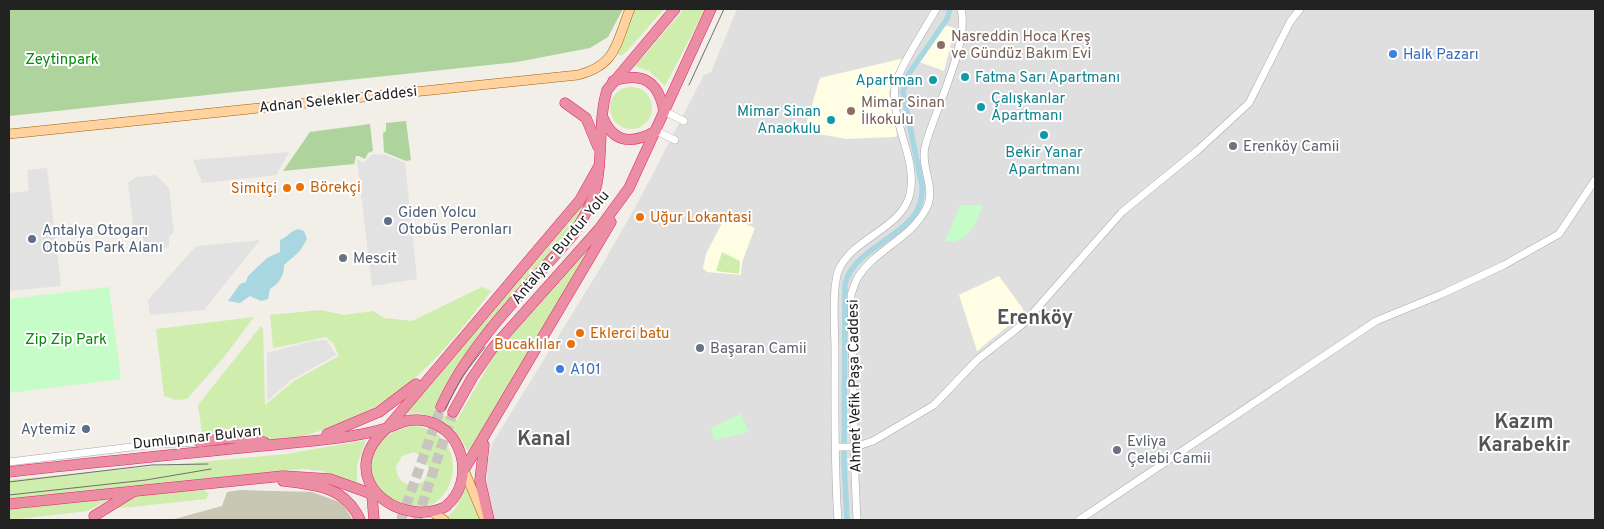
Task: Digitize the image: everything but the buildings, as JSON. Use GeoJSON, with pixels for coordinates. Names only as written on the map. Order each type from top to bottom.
{"type":"FeatureCollection","features":[{"type":"Feature","properties":{"kind":"highway","name":"Antalya - Burdur Yolu"},"geometry":{"type":"LineString","coordinates":[[441,407],[460,370],[482,340],[572,235],[592,202],[600,161],[602,117],[607,90],[675,9]]}},
{"type":"Feature","properties":{"kind":"highway","name":"Antalya - Burdur Yolu"},"geometry":{"type":"LineString","coordinates":[[453,412],[472,378],[492,349],[594,235],[629,188],[711,9]]}},
{"type":"Feature","properties":{"kind":"highway"},"geometry":{"type":"LineString","coordinates":[[613,81],[627,76],[644,79],[657,89],[664,111]]}},
{"type":"Feature","properties":{"kind":"highway"},"geometry":{"type":"LineString","coordinates":[[374,520],[372,494],[365,470],[366,458],[378,436],[387,428],[433,371],[580,200],[600,161],[592,130],[586,118],[565,103]]}},
{"type":"Feature","properties":{"kind":"highway"},"geometry":{"type":"LineString","coordinates":[[602,117],[612,134],[627,140],[644,138],[656,131]]}},
{"type":"Feature","properties":{"kind":"highway"},"geometry":{"type":"LineString","coordinates":[[9,504],[264,478],[301,476],[330,479],[372,494],[381,505],[393,513],[407,518],[437,518],[458,491],[464,470],[486,437],[629,188]]}},
{"type":"Feature","properties":{"kind":"highway"},"geometry":{"type":"LineString","coordinates":[[302,442],[354,424],[379,412],[433,371]]}},
{"type":"Feature","properties":{"kind":"highway"},"geometry":{"type":"LineString","coordinates":[[387,428],[409,420],[421,420],[438,426],[452,437],[459,447],[464,470]]}},
{"type":"Feature","properties":{"kind":"highway","name":"Dumlupınar Bulvarı"},"geometry":{"type":"LineString","coordinates":[[9,472],[302,442],[387,428]]}},
{"type":"Feature","properties":{"kind":"highway"},"geometry":{"type":"LineString","coordinates":[[486,437],[480,480],[489,520]]}},
{"type":"Feature","properties":{"kind":"highway"},"geometry":{"type":"LineString","coordinates":[[198,442],[229,438],[274,444]]}},
{"type":"Feature","properties":{"kind":"highway"},"geometry":{"type":"LineString","coordinates":[[264,478],[324,486],[339,493],[360,520]]}},
{"type":"Feature","properties":{"kind":"highway"},"geometry":{"type":"LineString","coordinates":[[94,516],[134,492]]}},
{"type":"Feature","properties":{"kind":"main road","name":"Adnan Selekler Caddesi"},"geometry":{"type":"LineString","coordinates":[[9,134],[578,75],[598,69],[606,63],[630,9]]}},
{"type":"Feature","properties":{"kind":"main road"},"geometry":{"type":"LineString","coordinates":[[464,470],[485,520]]}},
{"type":"Feature","properties":{"kind":"street"},"geometry":{"type":"LineString","coordinates":[[838,520],[835,483],[838,447],[834,298],[840,267],[856,249],[901,213],[908,203],[911,192],[910,174],[895,102],[895,84],[936,9]]}},
{"type":"Feature","properties":{"kind":"street"},"geometry":{"type":"LineString","coordinates":[[838,447],[853,447],[873,441],[934,405],[977,360],[1024,323],[1122,212],[1236,116],[1249,102],[1290,22],[1300,9]]}},
{"type":"Feature","properties":{"kind":"street","name":"Ahmet Vefik Paşa Caddesi"},"geometry":{"type":"LineString","coordinates":[[858,520],[853,447],[852,294],[857,278],[868,265],[917,223],[927,206],[930,196],[924,149],[962,32],[962,11]]}},
{"type":"Feature","properties":{"kind":"street"},"geometry":{"type":"LineString","coordinates":[[664,111],[684,121]]}},
{"type":"Feature","properties":{"kind":"street"},"geometry":{"type":"LineString","coordinates":[[656,131],[675,140]]}},
{"type":"Feature","properties":{"kind":"street"},"geometry":{"type":"LineString","coordinates":[[1079,520],[1376,321],[1442,294],[1504,265],[1559,234],[1595,180]]}},
{"type":"Feature","properties":{"kind":"street"},"geometry":{"type":"LineString","coordinates":[[9,462],[148,445],[198,442]]}},
{"type":"Feature","properties":{"kind":"shaded area"},"geometry":{"type":"Polygon","coordinates":[[[737,9],[1595,9],[1595,520],[493,520],[487,491],[487,462],[493,442],[601,267],[642,195],[704,75],[711,72],[737,9]]]}},
{"type":"Feature","properties":{"kind":"shaded area","name":"Nasreddin Hoca Kreş ve Gündüz Bakım Evi"},"geometry":{"type":"Polygon","coordinates":[[[944,25],[955,28],[944,71],[919,62],[944,25]]]}},
{"type":"Feature","properties":{"kind":"shaded area","name":"Mimar Sinan İlkokulu"},"geometry":{"type":"Polygon","coordinates":[[[900,59],[903,60],[889,92],[897,135],[895,137],[846,139],[804,131],[820,78],[900,59]]]}},
{"type":"Feature","properties":{"kind":"shaded area"},"geometry":{"type":"Polygon","coordinates":[[[289,152],[276,175],[202,183],[193,160],[289,152]]]}},
{"type":"Feature","properties":{"kind":"shaded area","name":"Giden Yolcu Otobüs Peronları"},"geometry":{"type":"Polygon","coordinates":[[[372,154],[386,155],[405,163],[417,279],[372,286],[357,159],[364,163],[372,154]]]}},
{"type":"Feature","properties":{"kind":"shaded area","name":"Antalya Otogarı Otobüs Park Alanı"},"geometry":{"type":"Polygon","coordinates":[[[47,168],[61,286],[9,291],[9,193],[29,191],[27,170],[47,168]]]}},
{"type":"Feature","properties":{"kind":"shaded area"},"geometry":{"type":"Polygon","coordinates":[[[156,175],[169,188],[174,232],[169,237],[169,246],[156,252],[146,249],[141,233],[134,234],[128,183],[136,177],[156,175]]]}},
{"type":"Feature","properties":{"kind":"shaded area"},"geometry":{"type":"Polygon","coordinates":[[[726,215],[755,228],[742,262],[741,275],[707,272],[703,268],[706,254],[726,215]]]}},
{"type":"Feature","properties":{"kind":"shaded area"},"geometry":{"type":"Polygon","coordinates":[[[260,240],[204,310],[150,315],[148,300],[196,246],[260,240]]]}},
{"type":"Feature","properties":{"kind":"shaded area"},"geometry":{"type":"Polygon","coordinates":[[[999,276],[1023,309],[1023,314],[977,351],[959,295],[999,276]]]}},
{"type":"Feature","properties":{"kind":"shaded area"},"geometry":{"type":"Polygon","coordinates":[[[326,340],[336,355],[291,380],[267,401],[267,353],[312,341],[326,340]]]}},
{"type":"Feature","properties":{"kind":"shaded area"},"geometry":{"type":"Polygon","coordinates":[[[240,490],[312,492],[342,503],[353,520],[171,520],[222,506],[227,492],[240,490]]]}},
{"type":"Feature","properties":{"kind":"green space","name":"Zeytinpark"},"geometry":{"type":"Polygon","coordinates":[[[9,9],[623,9],[608,37],[590,48],[517,62],[9,116],[9,9]]]}},
{"type":"Feature","properties":{"kind":"green space"},"geometry":{"type":"Polygon","coordinates":[[[635,9],[664,9],[621,56],[616,52],[635,9]]]}},
{"type":"Feature","properties":{"kind":"green space"},"geometry":{"type":"Polygon","coordinates":[[[684,9],[705,9],[665,86],[649,71],[635,66],[684,9]]]}},
{"type":"Feature","properties":{"kind":"green space"},"geometry":{"type":"Polygon","coordinates":[[[635,87],[643,90],[649,96],[652,108],[649,120],[643,126],[627,129],[619,126],[613,120],[610,104],[613,96],[619,90],[635,87]]]}},
{"type":"Feature","properties":{"kind":"green space"},"geometry":{"type":"Polygon","coordinates":[[[406,121],[411,160],[406,161],[384,152],[383,133],[386,131],[386,123],[406,121]]]}},
{"type":"Feature","properties":{"kind":"green space"},"geometry":{"type":"Polygon","coordinates":[[[370,124],[373,151],[368,153],[365,159],[356,156],[354,164],[283,171],[310,132],[370,124]]]}},
{"type":"Feature","properties":{"kind":"green space"},"geometry":{"type":"Polygon","coordinates":[[[588,196],[570,233],[463,359],[450,377],[434,413],[457,420],[495,354],[588,250],[512,382],[468,452],[458,436],[443,422],[416,413],[406,414],[572,219],[588,196]]]}},
{"type":"Feature","properties":{"kind":"green space"},"geometry":{"type":"Polygon","coordinates":[[[960,205],[982,205],[975,225],[965,236],[952,242],[945,241],[960,205]]]}},
{"type":"Feature","properties":{"kind":"green space"},"geometry":{"type":"Polygon","coordinates":[[[722,252],[740,261],[739,274],[716,271],[722,252]]]}},
{"type":"Feature","properties":{"kind":"green space","name":"Zip Zip Park"},"geometry":{"type":"Polygon","coordinates":[[[109,287],[121,379],[9,393],[9,299],[109,287]]]}},
{"type":"Feature","properties":{"kind":"green space"},"geometry":{"type":"Polygon","coordinates":[[[482,287],[491,291],[434,360],[391,397],[367,412],[340,424],[281,442],[272,442],[252,436],[202,433],[198,405],[261,326],[263,329],[265,405],[294,381],[339,356],[333,343],[326,337],[273,348],[270,315],[321,310],[344,315],[373,311],[384,318],[412,321],[482,287]]]}},
{"type":"Feature","properties":{"kind":"green space"},"geometry":{"type":"Polygon","coordinates":[[[254,317],[224,357],[187,399],[176,400],[164,396],[156,329],[254,317]]]}},
{"type":"Feature","properties":{"kind":"green space"},"geometry":{"type":"Polygon","coordinates":[[[741,414],[749,432],[714,440],[711,428],[741,414]]]}},
{"type":"Feature","properties":{"kind":"green space"},"geometry":{"type":"Polygon","coordinates":[[[416,426],[435,433],[446,444],[452,458],[452,473],[448,488],[439,500],[427,507],[411,508],[393,502],[381,492],[374,479],[372,465],[375,451],[384,439],[397,430],[416,426]],[[414,452],[402,456],[396,467],[398,477],[405,483],[414,485],[424,481],[429,470],[425,458],[414,452]]]}},
{"type":"Feature","properties":{"kind":"green space"},"geometry":{"type":"Polygon","coordinates":[[[366,440],[357,465],[357,485],[322,471],[302,469],[9,499],[9,480],[286,454],[366,440]]]}},
{"type":"Feature","properties":{"kind":"green space"},"geometry":{"type":"Polygon","coordinates":[[[466,487],[480,520],[451,520],[447,517],[455,509],[466,487]]]}},
{"type":"Feature","properties":{"kind":"green space"},"geometry":{"type":"Polygon","coordinates":[[[202,490],[209,493],[206,499],[112,509],[132,496],[202,490]]]}},
{"type":"Feature","properties":{"kind":"green space"},"geometry":{"type":"Polygon","coordinates":[[[111,498],[88,511],[9,520],[9,508],[111,498]]]}},
{"type":"Feature","properties":{"kind":"water"},"geometry":{"type":"Polygon","coordinates":[[[298,229],[304,231],[307,239],[300,251],[284,265],[282,276],[270,289],[268,299],[261,301],[250,296],[240,303],[228,301],[240,284],[246,282],[248,276],[267,258],[280,252],[280,240],[298,229]]]}},
{"type":"Feature","properties":{"kind":"waterway"},"geometry":{"type":"LineString","coordinates":[[847,520],[844,462],[845,284],[852,269],[863,257],[903,227],[913,216],[920,203],[922,186],[903,92],[908,75],[947,19],[950,9]]}},
{"type":"Feature","properties":{"kind":"tunnel"},"geometry":{"type":"LineString","coordinates":[[401,520],[441,407]]}},
{"type":"Feature","properties":{"kind":"tunnel"},"geometry":{"type":"LineString","coordinates":[[417,520],[453,412]]}},
{"type":"Feature","properties":{"kind":"tram line"},"geometry":{"type":"LineString","coordinates":[[689,85],[724,9]]}},
{"type":"Feature","properties":{"kind":"tram line"},"geometry":{"type":"LineString","coordinates":[[445,409],[462,377],[485,347]]}},
{"type":"Feature","properties":{"kind":"tram line"},"geometry":{"type":"LineString","coordinates":[[9,482],[152,465],[208,464]]}},
{"type":"Feature","properties":{"kind":"tram line"},"geometry":{"type":"LineString","coordinates":[[9,495],[146,480],[211,469]]}},
{"type":"Feature","properties":{"kind":"place","name":"Nasreddin Hoca Kreş ve Gündüz Bakım Evi"},"geometry":{"type":"Point","coordinates":[941,45]}},
{"type":"Feature","properties":{"kind":"place","name":"Halk Pazarı"},"geometry":{"type":"Point","coordinates":[1393,54]}},
{"type":"Feature","properties":{"kind":"place","name":"Fatma Sarı Apartmanı"},"geometry":{"type":"Point","coordinates":[965,77]}},
{"type":"Feature","properties":{"kind":"place","name":"Apartman"},"geometry":{"type":"Point","coordinates":[933,80]}},
{"type":"Feature","properties":{"kind":"place","name":"Çalışkanlar Apartmanı"},"geometry":{"type":"Point","coordinates":[981,107]}},
{"type":"Feature","properties":{"kind":"place","name":"Mimar Sinan İlkokulu"},"geometry":{"type":"Point","coordinates":[851,111]}},
{"type":"Feature","properties":{"kind":"place","name":"Mimar Sinan Anaokulu"},"geometry":{"type":"Point","coordinates":[831,120]}},
{"type":"Feature","properties":{"kind":"place","name":"Bekir Yanar Apartmanı"},"geometry":{"type":"Point","coordinates":[1044,135]}},
{"type":"Feature","properties":{"kind":"place","name":"Erenköy Camii"},"geometry":{"type":"Point","coordinates":[1233,146]}},
{"type":"Feature","properties":{"kind":"place","name":"Börekçi"},"geometry":{"type":"Point","coordinates":[300,187]}},
{"type":"Feature","properties":{"kind":"place","name":"Simitçi"},"geometry":{"type":"Point","coordinates":[287,188]}},
{"type":"Feature","properties":{"kind":"place","name":"Uğur Lokantasi"},"geometry":{"type":"Point","coordinates":[640,217]}},
{"type":"Feature","properties":{"kind":"place","name":"Giden Yolcu Otobüs Peronları"},"geometry":{"type":"Point","coordinates":[388,221]}},
{"type":"Feature","properties":{"kind":"place","name":"Antalya Otogarı Otobüs Park Alanı"},"geometry":{"type":"Point","coordinates":[32,239]}},
{"type":"Feature","properties":{"kind":"place","name":"Mescit"},"geometry":{"type":"Point","coordinates":[343,258]}},
{"type":"Feature","properties":{"kind":"place","name":"Eklerci batu"},"geometry":{"type":"Point","coordinates":[580,333]}},
{"type":"Feature","properties":{"kind":"place","name":"Bucaklılar"},"geometry":{"type":"Point","coordinates":[571,344]}},
{"type":"Feature","properties":{"kind":"place","name":"Başaran Camii"},"geometry":{"type":"Point","coordinates":[700,348]}},
{"type":"Feature","properties":{"kind":"place","name":"A101"},"geometry":{"type":"Point","coordinates":[560,369]}},
{"type":"Feature","properties":{"kind":"place","name":"Aytemiz"},"geometry":{"type":"Point","coordinates":[86,429]}},
{"type":"Feature","properties":{"kind":"place","name":"Evliya Çelebi Camii"},"geometry":{"type":"Point","coordinates":[1117,450]}},
{"type":"Feature","properties":{"kind":"district","name":"Erenköy"},"geometry":{"type":"Point","coordinates":[1035,317]}},
{"type":"Feature","properties":{"kind":"district","name":"Kazım Karabekir"},"geometry":{"type":"Point","coordinates":[1524,432]}},
{"type":"Feature","properties":{"kind":"district","name":"Kanal"},"geometry":{"type":"Point","coordinates":[544,438]}}]}
